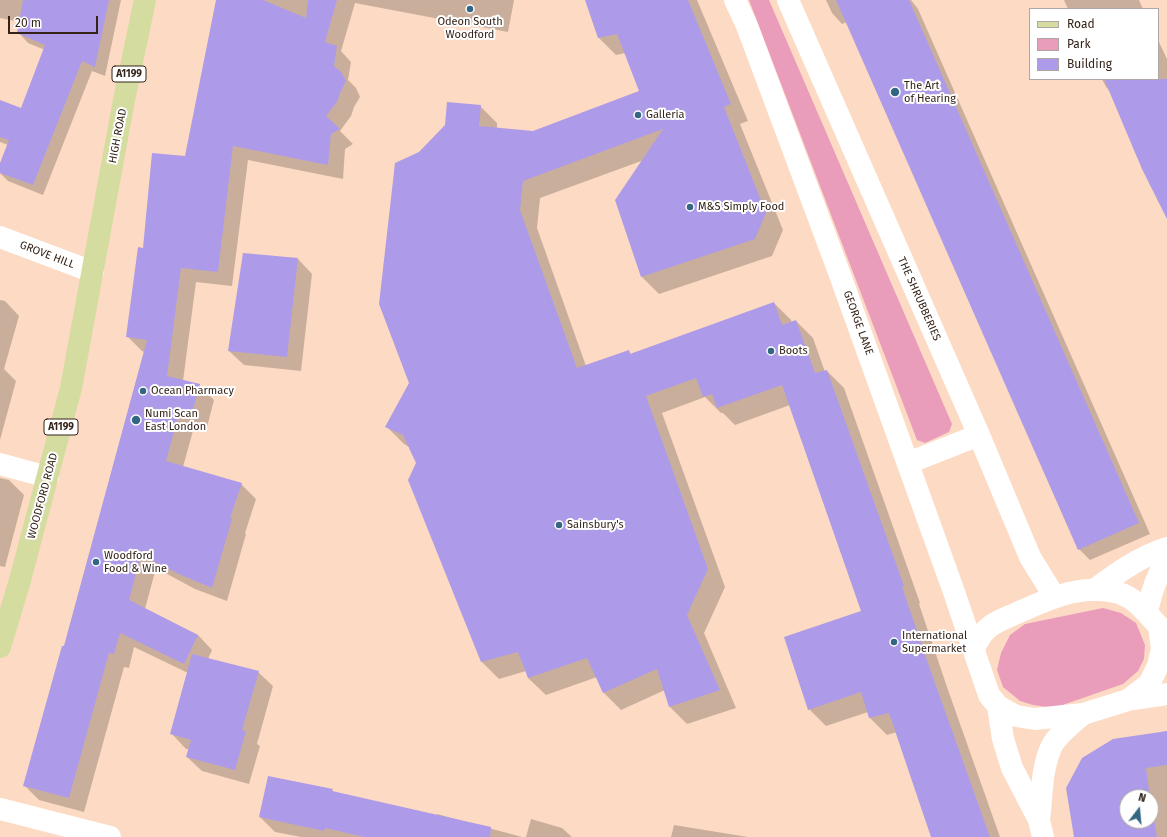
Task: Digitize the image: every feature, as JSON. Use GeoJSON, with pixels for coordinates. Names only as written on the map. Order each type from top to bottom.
{"type":"FeatureCollection","features":[{"type":"Feature","properties":{"kind":"main road","name":"HIGH ROAD"},"geometry":{"type":"LineString","coordinates":[[93,272],[145,0]]}},
{"type":"Feature","properties":{"kind":"main road","name":"GEORGE LANE"},"geometry":{"type":"LineString","coordinates":[[735,0],[747,26],[840,275],[908,463],[989,695],[998,706]]}},
{"type":"Feature","properties":{"kind":"main road","name":"THE SHRUBBERIES"},"geometry":{"type":"LineString","coordinates":[[788,0],[979,435],[1030,557],[1054,596]]}},
{"type":"Feature","properties":{"kind":"main road","name":"GROVE HILL"},"geometry":{"type":"LineString","coordinates":[[0,237],[93,272]]}},
{"type":"Feature","properties":{"kind":"main road","name":"WOODFORD ROAD"},"geometry":{"type":"LineString","coordinates":[[0,647],[48,477],[71,388],[93,272]]}},
{"type":"Feature","properties":{"kind":"main road"},"geometry":{"type":"LineString","coordinates":[[908,463],[979,435]]}},
{"type":"Feature","properties":{"kind":"main road"},"geometry":{"type":"LineString","coordinates":[[0,464],[48,477]]}},
{"type":"Feature","properties":{"kind":"main road"},"geometry":{"type":"LineString","coordinates":[[1094,590],[1124,568],[1152,553],[1167,548]]}},
{"type":"Feature","properties":{"kind":"main road"},"geometry":{"type":"LineString","coordinates":[[1128,700],[1149,684],[1158,666],[1162,649],[1152,591],[1167,558]]}},
{"type":"Feature","properties":{"kind":"main road"},"geometry":{"type":"LineString","coordinates":[[974,650],[979,638],[987,629],[1001,620],[1054,596],[1073,592],[1094,590],[1119,593],[1136,601],[1158,624]]}},
{"type":"Feature","properties":{"kind":"main road"},"geometry":{"type":"LineString","coordinates":[[998,706],[1016,716],[1035,720],[1083,714],[1128,700],[1167,694]]}},
{"type":"Feature","properties":{"kind":"main road"},"geometry":{"type":"LineString","coordinates":[[998,706],[1003,739],[1012,768],[1041,829]]}},
{"type":"Feature","properties":{"kind":"main road"},"geometry":{"type":"LineString","coordinates":[[1041,829],[1044,771],[1050,749],[1064,730],[1083,714]]}},
{"type":"Feature","properties":{"kind":"main road"},"geometry":{"type":"LineString","coordinates":[[0,809],[110,837]]}},
{"type":"Feature","properties":{"kind":"green space"},"geometry":{"type":"Polygon","coordinates":[[[749,0],[769,0],[952,424],[949,432],[925,443],[917,440],[749,0]]]}},
{"type":"Feature","properties":{"kind":"green space"},"geometry":{"type":"Polygon","coordinates":[[[1103,608],[1121,613],[1136,623],[1145,645],[1144,659],[1138,671],[1123,684],[1054,708],[1033,705],[1020,701],[1003,687],[997,670],[1001,653],[1010,635],[1025,624],[1103,608]]]}},
{"type":"Feature","properties":{"kind":"building"},"geometry":{"type":"Polygon","coordinates":[[[23,0],[109,0],[95,67],[82,61],[33,185],[0,173],[0,163],[9,140],[0,137],[0,100],[21,108],[45,45],[17,33],[23,0]]]}},
{"type":"Feature","properties":{"kind":"building"},"geometry":{"type":"Polygon","coordinates":[[[216,0],[263,0],[306,18],[308,0],[337,0],[325,42],[337,46],[334,66],[341,72],[346,81],[337,102],[326,116],[340,129],[331,134],[328,165],[233,146],[218,272],[181,268],[167,376],[200,384],[191,417],[179,413],[166,461],[242,483],[230,518],[232,519],[212,588],[179,574],[141,555],[129,600],[198,635],[184,664],[120,633],[114,654],[109,653],[69,798],[23,786],[62,646],[64,646],[147,340],[126,337],[138,247],[143,248],[152,153],[185,156],[216,0]]]}},
{"type":"Feature","properties":{"kind":"building"},"geometry":{"type":"Polygon","coordinates":[[[585,0],[688,0],[731,104],[724,107],[766,213],[755,239],[641,277],[615,200],[663,129],[523,181],[520,210],[577,368],[629,350],[630,354],[774,302],[782,325],[796,320],[815,373],[827,370],[904,586],[902,587],[930,669],[990,837],[931,837],[889,713],[869,718],[861,692],[808,710],[784,637],[861,611],[782,385],[717,408],[712,394],[703,397],[696,378],[646,396],[708,569],[687,615],[720,690],[669,707],[657,669],[603,693],[587,658],[528,678],[518,652],[481,662],[408,480],[416,463],[403,435],[385,427],[409,383],[379,304],[395,163],[419,152],[445,125],[447,102],[481,105],[479,126],[533,131],[639,91],[617,34],[598,38],[585,0]]]}},
{"type":"Feature","properties":{"kind":"building"},"geometry":{"type":"Polygon","coordinates":[[[836,0],[909,0],[1139,523],[1078,550],[836,0]]]}},
{"type":"Feature","properties":{"kind":"building"},"geometry":{"type":"Polygon","coordinates":[[[1167,79],[1167,219],[1142,169],[1104,80],[1167,79]]]}},
{"type":"Feature","properties":{"kind":"building"},"geometry":{"type":"Polygon","coordinates":[[[243,253],[298,258],[287,357],[228,351],[243,253]]]}},
{"type":"Feature","properties":{"kind":"building"},"geometry":{"type":"Polygon","coordinates":[[[192,654],[259,671],[242,730],[246,731],[235,770],[186,757],[191,740],[170,734],[192,654]]]}},
{"type":"Feature","properties":{"kind":"building"},"geometry":{"type":"Polygon","coordinates":[[[1167,731],[1167,765],[1146,768],[1149,789],[1119,789],[1119,829],[1156,829],[1157,837],[1074,837],[1066,788],[1082,758],[1113,739],[1167,731]]]}},
{"type":"Feature","properties":{"kind":"building"},"geometry":{"type":"Polygon","coordinates":[[[268,776],[333,789],[332,791],[491,827],[490,837],[364,837],[325,828],[324,831],[259,817],[268,776]]]}},
{"type":"Feature","properties":{"kind":"place","name":"Odeon South Woodford"},"geometry":{"type":"Point","coordinates":[470,9]}},
{"type":"Feature","properties":{"kind":"place","name":"The Art of Hearing"},"geometry":{"type":"Point","coordinates":[895,92]}},
{"type":"Feature","properties":{"kind":"place","name":"Galleria"},"geometry":{"type":"Point","coordinates":[638,115]}},
{"type":"Feature","properties":{"kind":"place","name":"M&S Simply Food"},"geometry":{"type":"Point","coordinates":[690,207]}},
{"type":"Feature","properties":{"kind":"place","name":"Boots"},"geometry":{"type":"Point","coordinates":[771,351]}},
{"type":"Feature","properties":{"kind":"place","name":"Ocean Pharmacy"},"geometry":{"type":"Point","coordinates":[143,391]}},
{"type":"Feature","properties":{"kind":"place","name":"Numi Scan East London"},"geometry":{"type":"Point","coordinates":[136,420]}},
{"type":"Feature","properties":{"kind":"place","name":"Sainsbury's"},"geometry":{"type":"Point","coordinates":[559,525]}},
{"type":"Feature","properties":{"kind":"place","name":"Woodford Food & Wine"},"geometry":{"type":"Point","coordinates":[96,562]}},
{"type":"Feature","properties":{"kind":"place","name":"International Supermarket"},"geometry":{"type":"Point","coordinates":[894,642]}}]}
